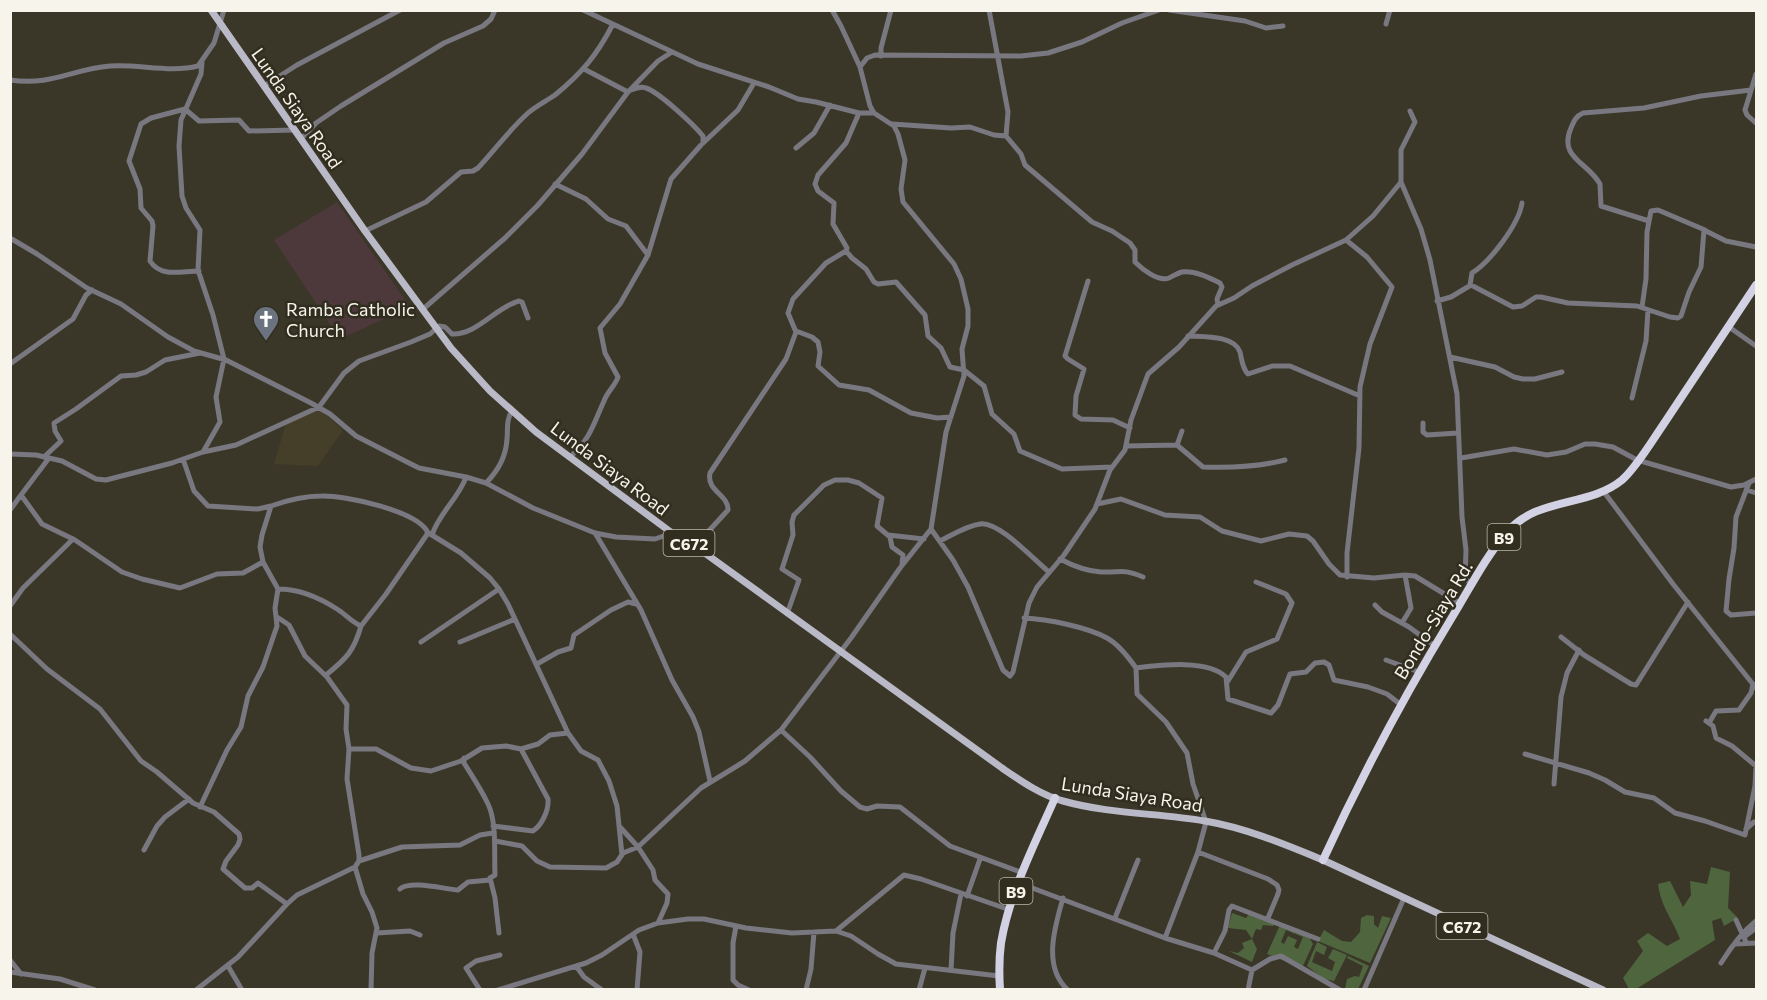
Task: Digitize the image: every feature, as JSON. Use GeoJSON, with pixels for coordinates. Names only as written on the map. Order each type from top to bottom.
{"type":"FeatureCollection","features":[{"type":"Feature","properties":{"kind":"highway","name":"Bondo-Siaya Rd."},"geometry":{"type":"LineString","coordinates":[[1323,860],[1360,780],[1401,704],[1472,585],[1506,534],[1523,519],[1546,507],[1604,492],[1626,476],[1756,285]]}},
{"type":"Feature","properties":{"kind":"highway","name":"B9"},"geometry":{"type":"LineString","coordinates":[[1000,990],[1001,945],[1010,910],[1055,798]]}},
{"type":"Feature","properties":{"kind":"main road","name":"Lunda Siaya Road"},"geometry":{"type":"LineString","coordinates":[[211,10],[435,329],[484,384],[512,411],[570,457],[672,533],[695,546],[1011,774],[1055,798],[1092,806],[1206,822],[1259,835],[1323,860]]}},
{"type":"Feature","properties":{"kind":"main road","name":"C672"},"geometry":{"type":"LineString","coordinates":[[1323,860],[1603,990]]}},
{"type":"Feature","properties":{"kind":"street"},"geometry":{"type":"LineString","coordinates":[[203,452],[220,422],[216,397],[224,359],[199,271],[200,230],[184,203],[179,138],[181,120],[201,74],[202,63],[214,43],[224,10]]}},
{"type":"Feature","properties":{"kind":"street"},"geometry":{"type":"LineString","coordinates":[[264,86],[297,65],[400,10]]}},
{"type":"Feature","properties":{"kind":"street"},"geometry":{"type":"LineString","coordinates":[[301,139],[316,123],[341,105],[444,43],[488,23],[495,10]]}},
{"type":"Feature","properties":{"kind":"street"},"geometry":{"type":"LineString","coordinates":[[583,10],[699,64],[801,100],[859,113],[874,113]]}},
{"type":"Feature","properties":{"kind":"street"},"geometry":{"type":"LineString","coordinates":[[495,841],[522,846],[537,861],[550,867],[606,868],[617,862],[622,855],[638,847],[684,802],[710,781],[745,761],[781,730],[932,529],[943,450],[964,370],[962,349],[968,329],[969,315],[961,279],[948,255],[903,202],[901,189],[905,166],[898,134],[891,124],[874,113],[870,106],[860,67],[832,10]]}},
{"type":"Feature","properties":{"kind":"street"},"geometry":{"type":"LineString","coordinates":[[881,56],[891,10]]}},
{"type":"Feature","properties":{"kind":"street"},"geometry":{"type":"LineString","coordinates":[[989,10],[1008,112],[1006,136],[1021,154],[1027,168],[1092,222],[1112,231],[1133,246],[1136,264],[1160,278],[1168,278],[1185,272],[1218,282],[1222,287],[1217,299],[1218,305]]}},
{"type":"Feature","properties":{"kind":"street"},"geometry":{"type":"LineString","coordinates":[[860,67],[867,58],[874,55],[1038,55],[1058,51],[1122,22],[1158,10]]}},
{"type":"Feature","properties":{"kind":"street"},"geometry":{"type":"LineString","coordinates":[[1169,10],[1245,21],[1266,28],[1283,26]]}},
{"type":"Feature","properties":{"kind":"street"},"geometry":{"type":"LineString","coordinates":[[1386,24],[1390,10]]}},
{"type":"Feature","properties":{"kind":"street"},"geometry":{"type":"LineString","coordinates":[[365,231],[426,202],[461,172],[477,168],[530,111],[584,69],[600,49],[613,24]]}},
{"type":"Feature","properties":{"kind":"street"},"geometry":{"type":"LineString","coordinates":[[422,310],[505,238],[538,205],[582,154],[629,91],[658,60],[672,52]]}},
{"type":"Feature","properties":{"kind":"street"},"geometry":{"type":"LineString","coordinates":[[10,80],[34,82],[68,77],[101,68],[189,68],[202,63]]}},
{"type":"Feature","properties":{"kind":"street"},"geometry":{"type":"LineString","coordinates":[[584,69],[629,91],[641,87],[653,92],[692,124],[703,136],[703,143]]}},
{"type":"Feature","properties":{"kind":"street"},"geometry":{"type":"LineString","coordinates":[[1756,74],[1745,112],[1756,123]]}},
{"type":"Feature","properties":{"kind":"street"},"geometry":{"type":"LineString","coordinates":[[570,457],[594,428],[603,401],[618,377],[605,353],[600,328],[620,304],[648,255],[669,182],[703,143],[738,110],[754,83]]}},
{"type":"Feature","properties":{"kind":"street"},"geometry":{"type":"LineString","coordinates":[[1649,221],[1600,206],[1600,184],[1575,158],[1568,146],[1568,136],[1576,117],[1583,113],[1628,110],[1701,96],[1751,90]]}},
{"type":"Feature","properties":{"kind":"street"},"geometry":{"type":"LineString","coordinates":[[796,148],[814,133],[830,105]]}},
{"type":"Feature","properties":{"kind":"street"},"geometry":{"type":"LineString","coordinates":[[867,114],[871,110],[870,106]]}},
{"type":"Feature","properties":{"kind":"street"},"geometry":{"type":"LineString","coordinates":[[185,109],[199,121],[239,120],[249,131],[295,130]]}},
{"type":"Feature","properties":{"kind":"street"},"geometry":{"type":"LineString","coordinates":[[185,109],[142,122],[129,159],[140,189],[141,208],[152,221],[149,256],[151,263],[157,270],[165,273],[199,271]]}},
{"type":"Feature","properties":{"kind":"street"},"geometry":{"type":"LineString","coordinates":[[1410,111],[1415,122],[1401,150],[1401,182],[1421,229],[1432,267],[1458,402],[1462,517],[1466,557],[1465,578],[1472,585]]}},
{"type":"Feature","properties":{"kind":"street"},"geometry":{"type":"LineString","coordinates":[[859,113],[846,143],[818,175],[815,184],[818,191],[834,203],[833,224],[847,246],[846,251],[866,269],[874,282],[896,282],[924,315],[928,336],[941,348],[948,365],[952,369],[964,370],[984,386],[992,414],[1014,434],[1020,452],[1062,469],[1112,467]]}},
{"type":"Feature","properties":{"kind":"street"},"geometry":{"type":"LineString","coordinates":[[891,124],[970,127],[994,135],[1006,136]]}},
{"type":"Feature","properties":{"kind":"street"},"geometry":{"type":"LineString","coordinates":[[932,529],[968,587],[998,661],[1008,676],[1013,672],[1024,618],[1032,596],[1097,504],[1112,467],[1126,446],[1148,374],[1174,351],[1218,305],[1234,298],[1258,282],[1346,240],[1379,211],[1401,182]]}},
{"type":"Feature","properties":{"kind":"street"},"geometry":{"type":"LineString","coordinates":[[555,184],[586,199],[609,219],[628,224],[648,255]]}},
{"type":"Feature","properties":{"kind":"street"},"geometry":{"type":"LineString","coordinates":[[1437,301],[1454,296],[1470,285],[1472,273],[1484,264],[1517,221],[1522,203]]}},
{"type":"Feature","properties":{"kind":"street"},"geometry":{"type":"LineString","coordinates":[[1632,398],[1646,341],[1645,309],[1651,211],[1654,209],[1726,241],[1756,248]]}},
{"type":"Feature","properties":{"kind":"street"},"geometry":{"type":"LineString","coordinates":[[1470,285],[1513,307],[1522,306],[1538,297],[1568,303],[1632,305],[1678,318],[1681,316],[1701,267],[1702,235],[1705,230]]}},
{"type":"Feature","properties":{"kind":"street"},"geometry":{"type":"LineString","coordinates":[[10,238],[92,290],[121,304],[168,337],[201,353],[224,359],[319,407],[356,436],[409,464],[486,483],[532,508],[595,533],[616,537],[655,539],[672,533]]}},
{"type":"Feature","properties":{"kind":"street"},"geometry":{"type":"LineString","coordinates":[[1346,240],[1367,257],[1392,287],[1370,344],[1360,387],[1359,448],[1348,542],[1347,577]]}},
{"type":"Feature","properties":{"kind":"street"},"geometry":{"type":"LineString","coordinates":[[695,546],[729,508],[710,482],[709,477],[712,468],[790,349],[796,331],[788,313],[793,299],[826,263],[846,251]]}},
{"type":"Feature","properties":{"kind":"street"},"geometry":{"type":"LineString","coordinates":[[1088,280],[1065,356],[1084,369],[1076,396],[1075,415],[1081,418],[1108,419],[1130,428]]}},
{"type":"Feature","properties":{"kind":"street"},"geometry":{"type":"LineString","coordinates":[[10,364],[73,319],[86,295],[92,290]]}},
{"type":"Feature","properties":{"kind":"street"},"geometry":{"type":"LineString","coordinates":[[10,454],[47,457],[101,480],[241,444],[319,407],[344,373],[359,361],[401,347],[444,326],[452,334],[458,334],[489,320],[516,301],[522,302],[528,318]]}},
{"type":"Feature","properties":{"kind":"street"},"geometry":{"type":"LineString","coordinates":[[1729,327],[1756,346]]}},
{"type":"Feature","properties":{"kind":"street"},"geometry":{"type":"LineString","coordinates":[[796,331],[818,342],[818,366],[839,385],[868,390],[915,414],[937,418],[951,417]]}},
{"type":"Feature","properties":{"kind":"street"},"geometry":{"type":"LineString","coordinates":[[1188,336],[1224,340],[1235,345],[1248,374],[1272,366],[1290,366],[1360,396]]}},
{"type":"Feature","properties":{"kind":"street"},"geometry":{"type":"LineString","coordinates":[[10,510],[61,441],[55,431],[54,423],[76,410],[118,377],[146,372],[165,360],[201,353]]}},
{"type":"Feature","properties":{"kind":"street"},"geometry":{"type":"LineString","coordinates":[[1450,357],[1495,367],[1523,380],[1562,372]]}},
{"type":"Feature","properties":{"kind":"street"},"geometry":{"type":"LineString","coordinates":[[486,483],[497,470],[505,452],[508,419],[512,411]]}},
{"type":"Feature","properties":{"kind":"street"},"geometry":{"type":"LineString","coordinates":[[1423,423],[1423,432],[1427,435],[1458,433]]}},
{"type":"Feature","properties":{"kind":"street"},"geometry":{"type":"LineString","coordinates":[[1177,445],[1182,431]]}},
{"type":"Feature","properties":{"kind":"street"},"geometry":{"type":"LineString","coordinates":[[1461,458],[1514,449],[1547,455],[1566,452],[1588,443],[1613,447],[1637,460],[1731,488],[1748,486],[1756,493]]}},
{"type":"Feature","properties":{"kind":"street"},"geometry":{"type":"LineString","coordinates":[[1126,446],[1177,445],[1203,467],[1225,467],[1285,460]]}},
{"type":"Feature","properties":{"kind":"street"},"geometry":{"type":"LineString","coordinates":[[183,459],[194,491],[208,506],[258,509],[305,497],[325,495],[367,502],[419,522],[430,533],[468,559],[490,578],[499,589],[515,619],[568,733],[581,751],[600,762],[614,794],[621,828],[622,855]]}},
{"type":"Feature","properties":{"kind":"street"},"geometry":{"type":"LineString","coordinates":[[326,675],[349,655],[356,643],[361,626],[460,491],[466,477]]}},
{"type":"Feature","properties":{"kind":"street"},"geometry":{"type":"LineString","coordinates":[[1756,479],[1748,486],[1736,517],[1726,611],[1731,615],[1756,613]]}},
{"type":"Feature","properties":{"kind":"street"},"geometry":{"type":"LineString","coordinates":[[787,614],[799,580],[782,569],[793,535],[792,518],[796,511],[824,485],[834,480],[859,483],[882,498],[877,526],[888,535],[892,547],[903,555],[902,566]]}},
{"type":"Feature","properties":{"kind":"street"},"geometry":{"type":"LineString","coordinates":[[1525,754],[1556,762],[1605,780],[1626,792],[1654,798],[1675,813],[1745,835],[1755,786],[1756,766],[1732,746],[1716,738],[1713,726],[1708,722],[1716,711],[1738,710],[1755,686],[1604,492]]}},
{"type":"Feature","properties":{"kind":"street"},"geometry":{"type":"LineString","coordinates":[[21,495],[40,523],[73,539],[126,573],[178,588],[217,574],[243,573],[263,562]]}},
{"type":"Feature","properties":{"kind":"street"},"geometry":{"type":"LineString","coordinates":[[1097,504],[1116,499],[1125,500],[1165,515],[1200,517],[1222,531],[1262,542],[1289,534],[1307,536],[1313,540],[1336,573],[1347,577],[1374,578],[1405,575],[1419,578],[1438,592],[1461,604]]}},
{"type":"Feature","properties":{"kind":"street"},"geometry":{"type":"LineString","coordinates":[[200,807],[227,750],[241,727],[249,694],[255,685],[274,635],[278,589],[263,562],[261,539],[271,506]]}},
{"type":"Feature","properties":{"kind":"street"},"geometry":{"type":"LineString","coordinates":[[940,541],[973,525],[987,524],[1007,535],[1049,572]]}},
{"type":"Feature","properties":{"kind":"street"},"geometry":{"type":"LineString","coordinates":[[595,533],[641,610],[672,681],[693,717],[710,781]]}},
{"type":"Feature","properties":{"kind":"street"},"geometry":{"type":"LineString","coordinates":[[888,535],[924,538]]}},
{"type":"Feature","properties":{"kind":"street"},"geometry":{"type":"LineString","coordinates":[[10,606],[23,588],[73,539]]}},
{"type":"Feature","properties":{"kind":"street"},"geometry":{"type":"LineString","coordinates":[[1060,559],[1085,570],[1100,572],[1123,570],[1143,577]]}},
{"type":"Feature","properties":{"kind":"street"},"geometry":{"type":"LineString","coordinates":[[1402,623],[1411,608],[1405,575]]}},
{"type":"Feature","properties":{"kind":"street"},"geometry":{"type":"LineString","coordinates":[[1256,582],[1286,594],[1292,603],[1277,639],[1246,652],[1228,681],[1226,694],[1228,699],[1271,713],[1278,705],[1290,674],[1306,672],[1315,663],[1324,662],[1329,665],[1334,680],[1374,689],[1401,704]]}},
{"type":"Feature","properties":{"kind":"street"},"geometry":{"type":"LineString","coordinates":[[278,589],[294,590],[311,596],[333,607],[361,626]]}},
{"type":"Feature","properties":{"kind":"street"},"geometry":{"type":"LineString","coordinates":[[421,642],[499,589]]}},
{"type":"Feature","properties":{"kind":"street"},"geometry":{"type":"LineString","coordinates":[[537,664],[558,652],[571,648],[574,635],[622,604],[632,602],[641,610]]}},
{"type":"Feature","properties":{"kind":"street"},"geometry":{"type":"LineString","coordinates":[[1561,637],[1631,684],[1636,685],[1688,602]]}},
{"type":"Feature","properties":{"kind":"street"},"geometry":{"type":"LineString","coordinates":[[1375,605],[1382,612],[1435,646]]}},
{"type":"Feature","properties":{"kind":"street"},"geometry":{"type":"LineString","coordinates":[[277,617],[289,625],[305,657],[326,675],[348,708],[347,779],[359,861]]}},
{"type":"Feature","properties":{"kind":"street"},"geometry":{"type":"LineString","coordinates":[[1024,618],[1057,622],[1108,638],[1136,668],[1137,694],[1166,722],[1187,753],[1193,784],[1206,822],[1198,852],[1165,938]]}},
{"type":"Feature","properties":{"kind":"street"},"geometry":{"type":"LineString","coordinates":[[460,642],[515,619]]}},
{"type":"Feature","properties":{"kind":"street"},"geometry":{"type":"LineString","coordinates":[[10,634],[47,669],[100,709],[139,759],[200,807],[217,814],[240,836],[238,845],[224,864],[224,870],[245,888],[252,888],[258,883],[287,904]]}},
{"type":"Feature","properties":{"kind":"street"},"geometry":{"type":"LineString","coordinates":[[1554,784],[1561,697],[1567,673],[1579,650]]}},
{"type":"Feature","properties":{"kind":"street"},"geometry":{"type":"LineString","coordinates":[[1386,660],[1419,672]]}},
{"type":"Feature","properties":{"kind":"street"},"geometry":{"type":"LineString","coordinates":[[1136,668],[1201,666],[1217,670],[1228,681]]}},
{"type":"Feature","properties":{"kind":"street"},"geometry":{"type":"LineString","coordinates":[[781,730],[841,791],[860,807],[867,809],[877,806],[900,807],[946,843],[980,859],[1023,873]]}},
{"type":"Feature","properties":{"kind":"street"},"geometry":{"type":"LineString","coordinates":[[349,749],[376,749],[405,765],[425,771],[446,767],[482,747],[506,746],[521,749],[534,746],[550,735],[568,733]]}},
{"type":"Feature","properties":{"kind":"street"},"geometry":{"type":"LineString","coordinates":[[196,990],[228,966],[253,943],[297,895],[355,867],[359,861],[402,847],[460,845],[493,830],[533,831],[538,827],[549,805],[521,749]]}},
{"type":"Feature","properties":{"kind":"street"},"geometry":{"type":"LineString","coordinates":[[400,889],[404,886],[428,886],[459,890],[468,882],[490,880],[495,875],[495,841],[488,804],[464,763],[464,758]]}},
{"type":"Feature","properties":{"kind":"street"},"geometry":{"type":"LineString","coordinates":[[144,850],[157,826],[189,799]]}},
{"type":"Feature","properties":{"kind":"street"},"geometry":{"type":"LineString","coordinates":[[1745,830],[1756,822]]}},
{"type":"Feature","properties":{"kind":"street"},"geometry":{"type":"LineString","coordinates":[[621,828],[638,847],[656,880],[669,896],[658,923]]}},
{"type":"Feature","properties":{"kind":"street"},"geometry":{"type":"LineString","coordinates":[[1198,852],[1268,879],[1279,886],[1268,918]]}},
{"type":"Feature","properties":{"kind":"street"},"geometry":{"type":"LineString","coordinates":[[951,970],[953,933],[964,895],[980,859]]}},
{"type":"Feature","properties":{"kind":"street"},"geometry":{"type":"LineString","coordinates":[[1115,918],[1138,860]]}},
{"type":"Feature","properties":{"kind":"street"},"geometry":{"type":"LineString","coordinates":[[355,867],[364,899],[373,915],[377,933],[372,953],[371,990]]}},
{"type":"Feature","properties":{"kind":"street"},"geometry":{"type":"LineString","coordinates":[[836,931],[904,875],[1010,910]]}},
{"type":"Feature","properties":{"kind":"street"},"geometry":{"type":"LineString","coordinates":[[490,880],[500,933]]}},
{"type":"Feature","properties":{"kind":"street"},"geometry":{"type":"LineString","coordinates":[[1020,883],[1165,938],[1214,953],[1252,970]]}},
{"type":"Feature","properties":{"kind":"street"},"geometry":{"type":"LineString","coordinates":[[1063,898],[1053,934],[1052,950],[1059,978],[1068,990]]}},
{"type":"Feature","properties":{"kind":"street"},"geometry":{"type":"LineString","coordinates":[[1364,990],[1404,898]]}},
{"type":"Feature","properties":{"kind":"street"},"geometry":{"type":"LineString","coordinates":[[1214,953],[1225,931],[1229,910],[1232,906],[1318,939]]}},
{"type":"Feature","properties":{"kind":"street"},"geometry":{"type":"LineString","coordinates":[[498,990],[576,966],[602,955],[633,934],[658,923],[704,919],[736,926],[792,933],[836,931],[851,936],[896,964],[999,976]]}},
{"type":"Feature","properties":{"kind":"street"},"geometry":{"type":"LineString","coordinates":[[1736,920],[1744,938],[1756,943]]}},
{"type":"Feature","properties":{"kind":"street"},"geometry":{"type":"LineString","coordinates":[[1744,938],[1756,921]]}},
{"type":"Feature","properties":{"kind":"street"},"geometry":{"type":"LineString","coordinates":[[736,926],[733,943],[733,980],[749,990]]}},
{"type":"Feature","properties":{"kind":"street"},"geometry":{"type":"LineString","coordinates":[[1721,963],[1736,944],[1756,928]]}},
{"type":"Feature","properties":{"kind":"street"},"geometry":{"type":"LineString","coordinates":[[377,933],[410,932],[420,935]]}},
{"type":"Feature","properties":{"kind":"street"},"geometry":{"type":"LineString","coordinates":[[806,990],[811,969],[814,932]]}},
{"type":"Feature","properties":{"kind":"street"},"geometry":{"type":"LineString","coordinates":[[633,934],[640,952],[637,990]]}},
{"type":"Feature","properties":{"kind":"street"},"geometry":{"type":"LineString","coordinates":[[480,990],[466,968],[476,961],[500,955]]}},
{"type":"Feature","properties":{"kind":"street"},"geometry":{"type":"LineString","coordinates":[[1248,990],[1252,970],[1270,959],[1281,956],[1340,990]]}},
{"type":"Feature","properties":{"kind":"street"},"geometry":{"type":"LineString","coordinates":[[10,960],[21,974]]}},
{"type":"Feature","properties":{"kind":"street"},"geometry":{"type":"LineString","coordinates":[[228,966],[242,990]]}},
{"type":"Feature","properties":{"kind":"street"},"geometry":{"type":"LineString","coordinates":[[576,966],[584,977],[602,990]]}},
{"type":"Feature","properties":{"kind":"street"},"geometry":{"type":"LineString","coordinates":[[919,990],[925,968]]}},
{"type":"Feature","properties":{"kind":"street"},"geometry":{"type":"LineString","coordinates":[[10,972],[60,979],[95,990]]}},
{"type":"Feature","properties":{"kind":"street"},"geometry":{"type":"LineString","coordinates":[[588,990],[592,983]]}},
{"type":"Feature","properties":{"kind":"shaded area"},"geometry":{"type":"Polygon","coordinates":[[[337,202],[410,307],[340,339],[274,240],[337,202]]]}},
{"type":"Feature","properties":{"kind":"shaded area"},"geometry":{"type":"Polygon","coordinates":[[[319,409],[343,430],[318,466],[274,464],[286,423],[319,409]]]}},
{"type":"Feature","properties":{"kind":"green space"},"geometry":{"type":"Polygon","coordinates":[[[1711,867],[1730,872],[1728,908],[1738,918],[1724,926],[1721,918],[1712,921],[1715,940],[1636,989],[1629,989],[1623,978],[1643,951],[1637,941],[1648,933],[1667,946],[1680,939],[1664,906],[1658,884],[1670,881],[1683,907],[1691,895],[1690,881],[1707,884],[1711,867]]]}},
{"type":"Feature","properties":{"kind":"green space"},"geometry":{"type":"Polygon","coordinates":[[[1232,913],[1246,918],[1249,914],[1275,924],[1273,926],[1263,925],[1261,930],[1256,929],[1252,939],[1246,930],[1228,928],[1232,913]]]}},
{"type":"Feature","properties":{"kind":"green space"},"geometry":{"type":"Polygon","coordinates":[[[1367,915],[1374,916],[1374,924],[1378,928],[1382,916],[1391,918],[1370,963],[1318,941],[1324,930],[1342,941],[1351,942],[1360,932],[1361,918],[1367,915]]]}},
{"type":"Feature","properties":{"kind":"green space"},"geometry":{"type":"Polygon","coordinates":[[[1280,925],[1296,932],[1295,934],[1286,930],[1281,942],[1284,944],[1288,936],[1297,940],[1294,947],[1298,949],[1303,937],[1296,934],[1297,932],[1309,937],[1313,944],[1302,968],[1267,954],[1280,925]]]}},
{"type":"Feature","properties":{"kind":"green space"},"geometry":{"type":"Polygon","coordinates":[[[1252,939],[1257,949],[1252,962],[1229,951],[1238,953],[1244,948],[1242,943],[1252,939]]]}},
{"type":"Feature","properties":{"kind":"green space"},"geometry":{"type":"Polygon","coordinates":[[[1317,942],[1327,947],[1324,955],[1316,951],[1312,962],[1332,971],[1335,962],[1328,958],[1333,949],[1347,955],[1334,981],[1324,979],[1307,966],[1317,942]]]}},
{"type":"Feature","properties":{"kind":"green space"},"geometry":{"type":"Polygon","coordinates":[[[1348,956],[1369,966],[1358,989],[1345,989],[1347,979],[1359,977],[1363,966],[1347,958],[1348,956]]]}},
{"type":"Feature","properties":{"kind":"place","name":"Ramba Catholic Church"},"geometry":{"type":"Point","coordinates":[266,342]}}]}
